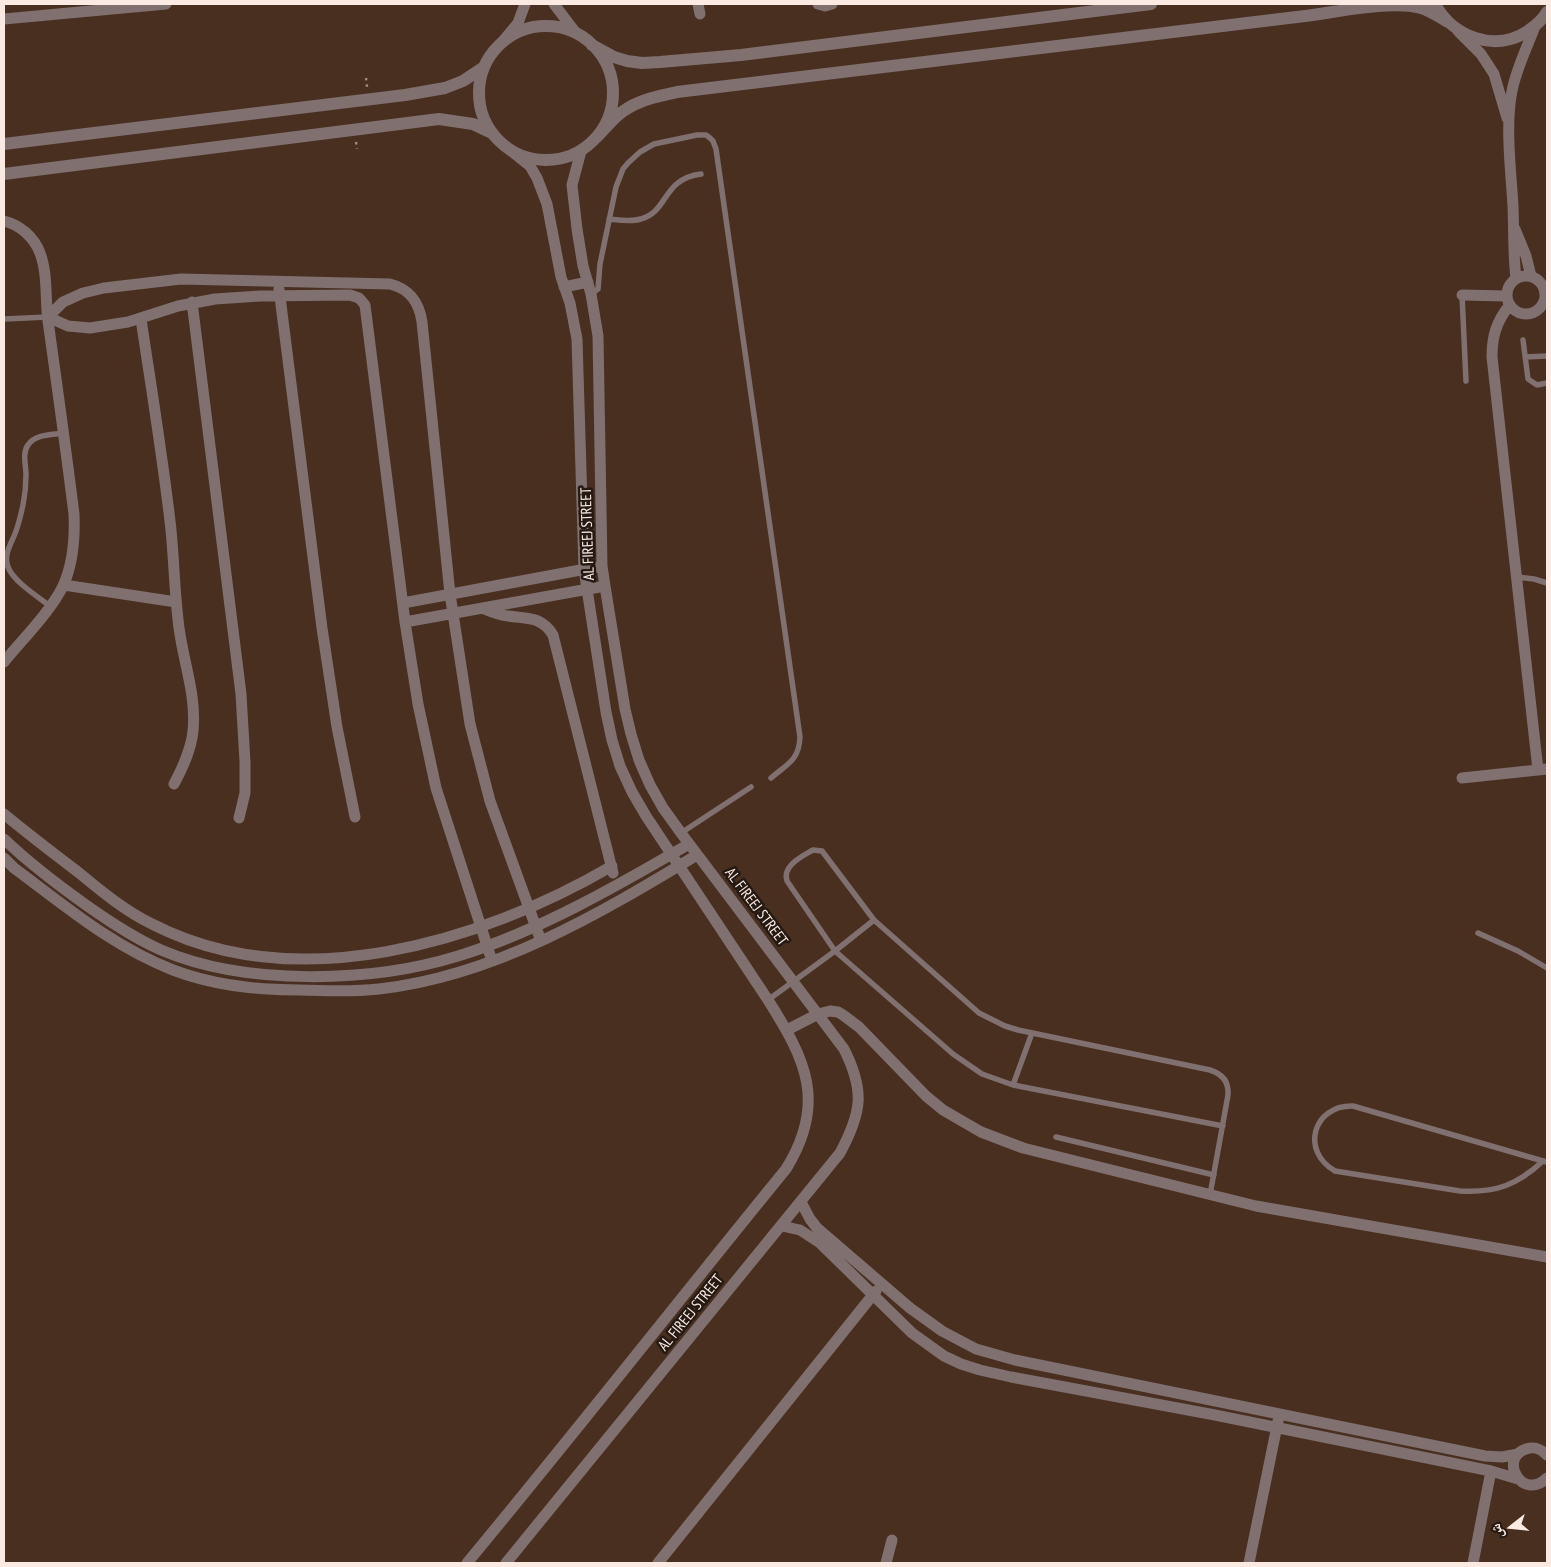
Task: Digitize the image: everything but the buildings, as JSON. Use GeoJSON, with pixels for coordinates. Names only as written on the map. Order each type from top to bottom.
{"type":"FeatureCollection","features":[{"type":"Feature","properties":{"kind":"street"},"geometry":{"type":"LineString","coordinates":[[4,19],[166,4]]}},
{"type":"Feature","properties":{"kind":"street"},"geometry":{"type":"LineString","coordinates":[[526,4],[518,23],[495,49],[484,67],[479,90],[479,101],[486,123],[500,143],[527,158],[546,161],[564,158],[581,151],[622,111],[638,102],[655,96],[677,92],[1386,5],[1404,5],[1420,8],[1433,13],[1467,36],[1495,42],[1509,40],[1523,34],[1535,26],[1547,14]]}},
{"type":"Feature","properties":{"kind":"street"},"geometry":{"type":"LineString","coordinates":[[554,4],[576,33],[592,45],[614,57],[642,63],[741,55],[1152,4]]}},
{"type":"Feature","properties":{"kind":"street"},"geometry":{"type":"LineString","coordinates":[[818,4],[825,6],[832,4]]}},
{"type":"Feature","properties":{"kind":"street"},"geometry":{"type":"LineString","coordinates":[[1435,4],[1451,25],[1481,54],[1494,74],[1509,126]]}},
{"type":"Feature","properties":{"kind":"street"},"geometry":{"type":"LineString","coordinates":[[503,41],[516,33],[530,28],[546,26],[576,33]]}},
{"type":"Feature","properties":{"kind":"street"},"geometry":{"type":"LineString","coordinates":[[1516,278],[1513,248],[1514,228],[1509,126],[1512,92],[1518,70],[1535,26]]}},
{"type":"Feature","properties":{"kind":"street"},"geometry":{"type":"LineString","coordinates":[[592,45],[607,66],[613,90],[609,115],[597,137]]}},
{"type":"Feature","properties":{"kind":"street"},"geometry":{"type":"LineString","coordinates":[[4,144],[411,94],[445,88],[463,81],[484,67]]}},
{"type":"Feature","properties":{"kind":"street"},"geometry":{"type":"LineString","coordinates":[[4,174],[438,120],[473,124],[492,133]]}},
{"type":"Feature","properties":{"kind":"street","name":"AL FIREEJ STREET"},"geometry":{"type":"LineString","coordinates":[[467,1563],[538,1478],[672,1308],[786,1169],[797,1151],[805,1132],[808,1111],[808,1091],[804,1069],[787,1030],[646,816],[620,766],[606,712],[584,569],[577,339],[570,303],[561,278],[547,204],[530,166],[510,150]]}},
{"type":"Feature","properties":{"kind":"street","name":"AL FIREEJ STREET"},"geometry":{"type":"LineString","coordinates":[[506,1563],[840,1154],[851,1133],[858,1112],[859,1090],[854,1069],[844,1048],[680,833],[654,793],[639,760],[625,709],[602,566],[598,336],[577,230],[572,184],[581,151]]}},
{"type":"Feature","properties":{"kind":"street"},"geometry":{"type":"LineString","coordinates":[[4,221],[22,230],[35,244],[40,253],[74,514],[71,560],[64,585],[50,606],[4,662]]}},
{"type":"Feature","properties":{"kind":"street"},"geometry":{"type":"LineString","coordinates":[[1514,228],[1525,251],[1531,276]]}},
{"type":"Feature","properties":{"kind":"street"},"geometry":{"type":"LineString","coordinates":[[1462,295],[1508,301],[1518,313],[1528,315],[1544,307],[1545,286],[1531,276],[1516,278],[1509,286],[1508,301],[1495,329],[1492,346],[1517,577],[1542,770],[1462,778]]}},
{"type":"Feature","properties":{"kind":"street"},"geometry":{"type":"LineString","coordinates":[[48,317],[63,302],[83,293],[104,288],[181,279],[390,284],[406,290],[418,304],[422,322],[450,594],[465,695],[490,801],[541,941]]}},
{"type":"Feature","properties":{"kind":"street"},"geometry":{"type":"LineString","coordinates":[[278,282],[324,637],[339,736],[355,818]]}},
{"type":"Feature","properties":{"kind":"street"},"geometry":{"type":"LineString","coordinates":[[564,287],[588,282]]}},
{"type":"Feature","properties":{"kind":"street"},"geometry":{"type":"LineString","coordinates":[[48,317],[68,326],[79,328],[107,326],[141,319],[192,302],[237,297],[350,295],[359,298],[365,305],[405,622],[418,704],[436,788],[492,961]]}},
{"type":"Feature","properties":{"kind":"street"},"geometry":{"type":"LineString","coordinates":[[192,302],[241,694],[246,762],[244,793],[239,818]]}},
{"type":"Feature","properties":{"kind":"street"},"geometry":{"type":"LineString","coordinates":[[141,319],[170,520],[180,636],[194,714],[190,749],[184,766],[174,784]]}},
{"type":"Feature","properties":{"kind":"street"},"geometry":{"type":"LineString","coordinates":[[577,339],[598,336]]}},
{"type":"Feature","properties":{"kind":"street"},"geometry":{"type":"LineString","coordinates":[[403,603],[602,566]]}},
{"type":"Feature","properties":{"kind":"street"},"geometry":{"type":"LineString","coordinates":[[64,585],[176,602]]}},
{"type":"Feature","properties":{"kind":"street"},"geometry":{"type":"LineString","coordinates":[[405,622],[605,586]]}},
{"type":"Feature","properties":{"kind":"street"},"geometry":{"type":"LineString","coordinates":[[482,608],[506,616],[538,620],[553,635],[620,901]]}},
{"type":"Feature","properties":{"kind":"street"},"geometry":{"type":"LineString","coordinates":[[4,814],[132,913],[170,933],[214,948],[272,957],[338,958],[384,953],[415,947],[481,928],[529,909],[585,882],[612,866]]}},
{"type":"Feature","properties":{"kind":"street"},"geometry":{"type":"LineString","coordinates":[[4,839],[40,870],[93,910],[124,931],[161,950],[205,965],[230,970],[281,976],[314,977],[366,975],[458,957],[536,927],[689,844]]}},
{"type":"Feature","properties":{"kind":"street"},"geometry":{"type":"LineString","coordinates":[[4,858],[14,868],[95,928],[131,950],[171,969],[190,976],[227,984],[314,991],[367,990],[396,986],[441,977],[492,961],[541,941],[620,901],[697,854]]}},
{"type":"Feature","properties":{"kind":"street"},"geometry":{"type":"LineString","coordinates":[[314,977],[314,991]]}},
{"type":"Feature","properties":{"kind":"street"},"geometry":{"type":"LineString","coordinates":[[787,1030],[818,1014],[838,1012],[848,1018],[926,1096],[956,1118],[981,1132],[1023,1148],[1282,1212],[1547,1257]]}},
{"type":"Feature","properties":{"kind":"street"},"geometry":{"type":"LineString","coordinates":[[802,1202],[810,1220],[817,1228],[882,1284],[926,1320],[950,1336],[976,1349],[1015,1360],[1485,1456],[1502,1457],[1518,1454],[1529,1448],[1542,1450],[1547,1455]]}},
{"type":"Feature","properties":{"kind":"street"},"geometry":{"type":"LineString","coordinates":[[782,1226],[800,1230],[820,1243],[912,1333],[944,1356],[980,1370],[1205,1413],[1518,1478]]}},
{"type":"Feature","properties":{"kind":"street"},"geometry":{"type":"LineString","coordinates":[[658,1563],[882,1284]]}},
{"type":"Feature","properties":{"kind":"street"},"geometry":{"type":"LineString","coordinates":[[1011,1377],[1015,1360]]}},
{"type":"Feature","properties":{"kind":"street"},"geometry":{"type":"LineString","coordinates":[[1249,1563],[1280,1414]]}},
{"type":"Feature","properties":{"kind":"street"},"geometry":{"type":"LineString","coordinates":[[1352,1443],[1355,1430]]}},
{"type":"Feature","properties":{"kind":"street"},"geometry":{"type":"LineString","coordinates":[[1536,1448],[1547,1444]]}},
{"type":"Feature","properties":{"kind":"street"},"geometry":{"type":"LineString","coordinates":[[1518,1454],[1514,1460],[1514,1473],[1523,1483],[1536,1485],[1542,1483],[1547,1478]]}},
{"type":"Feature","properties":{"kind":"street"},"geometry":{"type":"LineString","coordinates":[[1473,1563],[1491,1471]]}},
{"type":"Feature","properties":{"kind":"street"},"geometry":{"type":"LineString","coordinates":[[886,1563],[892,1540]]}},
{"type":"Feature","properties":{"kind":"lane"},"geometry":{"type":"LineString","coordinates":[[591,294],[598,289],[600,264],[616,187],[628,163],[646,147],[662,142],[706,135],[713,141],[717,159],[800,737],[800,749],[797,755],[771,778]]}},
{"type":"Feature","properties":{"kind":"lane"},"geometry":{"type":"LineString","coordinates":[[610,219],[633,220],[648,216],[659,207],[678,182],[693,175],[701,174]]}},
{"type":"Feature","properties":{"kind":"lane"},"geometry":{"type":"LineString","coordinates":[[1462,295],[1466,381]]}},
{"type":"Feature","properties":{"kind":"lane"},"geometry":{"type":"LineString","coordinates":[[4,319],[48,317]]}},
{"type":"Feature","properties":{"kind":"lane"},"geometry":{"type":"LineString","coordinates":[[1523,340],[1528,379],[1537,385],[1547,383]]}},
{"type":"Feature","properties":{"kind":"lane"},"geometry":{"type":"LineString","coordinates":[[1525,357],[1547,356]]}},
{"type":"Feature","properties":{"kind":"lane"},"geometry":{"type":"LineString","coordinates":[[50,606],[14,577],[7,565],[7,553],[23,505],[26,449],[36,438],[64,433]]}},
{"type":"Feature","properties":{"kind":"lane"},"geometry":{"type":"LineString","coordinates":[[1517,577],[1547,583]]}},
{"type":"Feature","properties":{"kind":"lane"},"geometry":{"type":"LineString","coordinates":[[680,833],[750,787]]}},
{"type":"Feature","properties":{"kind":"lane"},"geometry":{"type":"LineString","coordinates":[[1210,1195],[1223,1126],[1229,1088],[1222,1076],[1216,1072],[1032,1034],[1005,1026],[979,1013],[874,920],[822,850],[813,850],[790,865],[786,871],[785,878],[835,951],[953,1054],[982,1074],[1013,1085],[1223,1126]]}},
{"type":"Feature","properties":{"kind":"lane"},"geometry":{"type":"LineString","coordinates":[[768,1000],[874,920]]}},
{"type":"Feature","properties":{"kind":"lane"},"geometry":{"type":"LineString","coordinates":[[1478,933],[1518,951],[1547,968]]}},
{"type":"Feature","properties":{"kind":"lane"},"geometry":{"type":"LineString","coordinates":[[1013,1085],[1032,1034]]}},
{"type":"Feature","properties":{"kind":"lane"},"geometry":{"type":"LineString","coordinates":[[1352,1106],[1545,1161],[1525,1176],[1502,1188],[1474,1192],[1460,1191],[1335,1171],[1328,1167],[1318,1156],[1314,1142],[1320,1120],[1325,1115],[1338,1108],[1352,1106]]}},
{"type":"Feature","properties":{"kind":"lane"},"geometry":{"type":"LineString","coordinates":[[1056,1137],[1214,1175]]}},
{"type":"Feature","properties":{"kind":"path"},"geometry":{"type":"LineString","coordinates":[[366,78],[368,91]]}}]}
